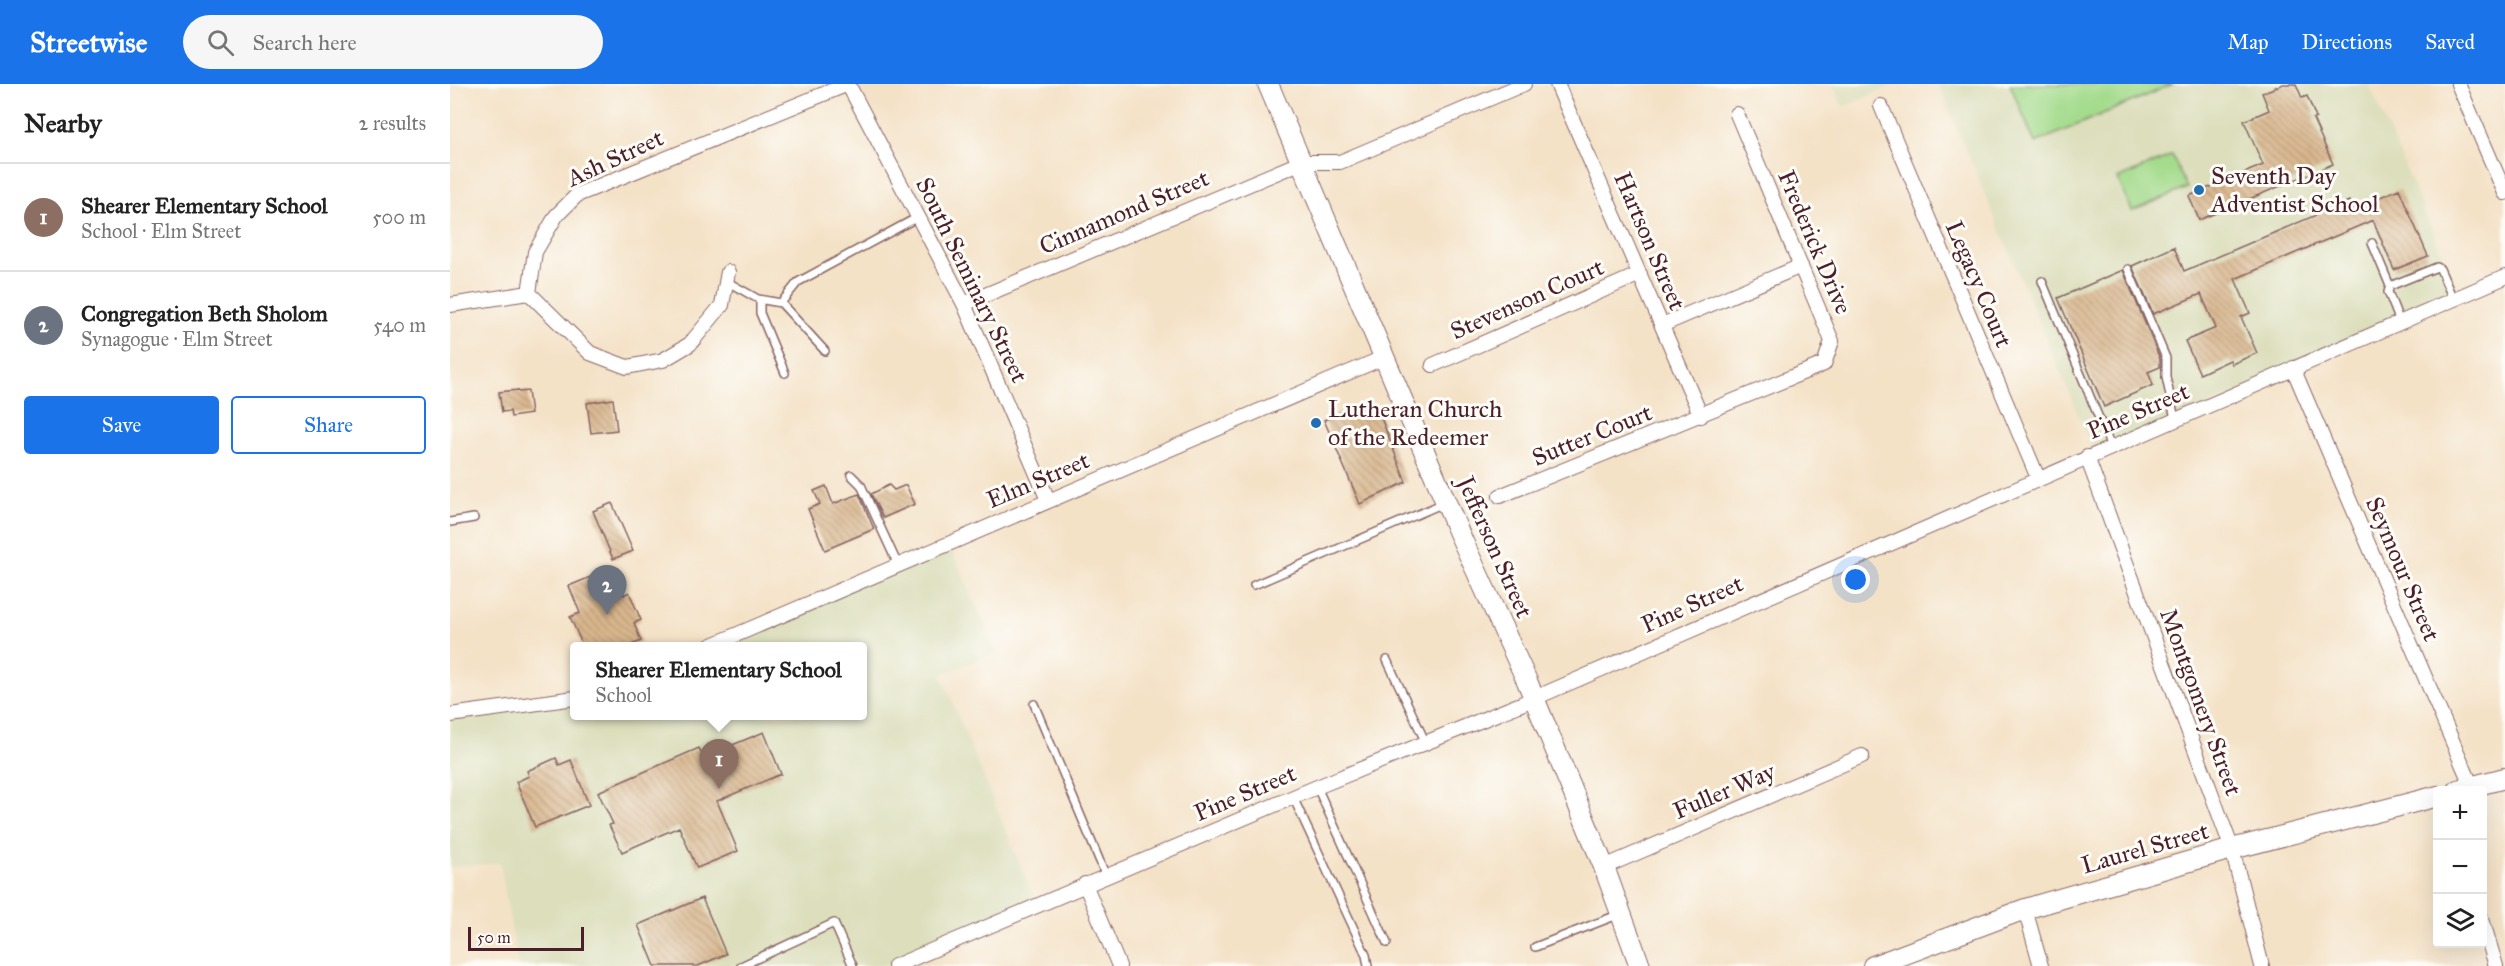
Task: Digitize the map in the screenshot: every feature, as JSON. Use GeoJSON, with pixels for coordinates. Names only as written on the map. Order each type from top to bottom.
{"type":"FeatureCollection","features":[{"type":"Feature","properties":{"kind":"main road","name":"Jefferson Street"},"geometry":{"type":"LineString","coordinates":[[1268,84],[1446,502],[1533,697],[1623,914],[1640,966]]}},
{"type":"Feature","properties":{"kind":"main road"},"geometry":{"type":"LineString","coordinates":[[2476,786],[2505,778]]}},
{"type":"Feature","properties":{"kind":"main road","name":"Laurel Street"},"geometry":{"type":"LineString","coordinates":[[1873,966],[2025,909],[2232,849],[2433,797]]}},
{"type":"Feature","properties":{"kind":"street","name":"South Seminary Street"},"geometry":{"type":"LineString","coordinates":[[848,84],[964,304],[1048,500]]}},
{"type":"Feature","properties":{"kind":"street","name":"Ash Street"},"geometry":{"type":"LineString","coordinates":[[529,293],[535,252],[556,216],[577,195],[848,84]]}},
{"type":"Feature","properties":{"kind":"street"},"geometry":{"type":"LineString","coordinates":[[1302,162],[1340,162],[1524,84]]}},
{"type":"Feature","properties":{"kind":"street","name":"Hartson Street"},"geometry":{"type":"LineString","coordinates":[[1557,84],[1701,416]]}},
{"type":"Feature","properties":{"kind":"street"},"geometry":{"type":"LineString","coordinates":[[2458,84],[2505,193]]}},
{"type":"Feature","properties":{"kind":"street","name":"Legacy Court"},"geometry":{"type":"LineString","coordinates":[[1881,106],[2038,478]]}},
{"type":"Feature","properties":{"kind":"street","name":"Frederick Drive"},"geometry":{"type":"LineString","coordinates":[[1701,416],[1824,364],[1832,341],[1737,114]]}},
{"type":"Feature","properties":{"kind":"street","name":"Cinnamond Street"},"geometry":{"type":"LineString","coordinates":[[964,304],[1302,162]]}},
{"type":"Feature","properties":{"kind":"street"},"geometry":{"type":"LineString","coordinates":[[1662,325],[1801,266]]}},
{"type":"Feature","properties":{"kind":"street","name":"Stevenson Court"},"geometry":{"type":"LineString","coordinates":[[1433,365],[1640,274]]}},
{"type":"Feature","properties":{"kind":"street"},"geometry":{"type":"LineString","coordinates":[[450,304],[529,293],[590,354],[627,367],[663,360],[690,344],[722,305],[727,277]]}},
{"type":"Feature","properties":{"kind":"street","name":"Pine Street"},"geometry":{"type":"LineString","coordinates":[[896,966],[1085,884],[1533,697],[2505,277]]}},
{"type":"Feature","properties":{"kind":"street","name":"Elm Street"},"geometry":{"type":"LineString","coordinates":[[719,642],[1385,357]]}},
{"type":"Feature","properties":{"kind":"street","name":"Seymour Street"},"geometry":{"type":"LineString","coordinates":[[2293,368],[2464,786]]}},
{"type":"Feature","properties":{"kind":"street","name":"Sutter Court"},"geometry":{"type":"LineString","coordinates":[[1500,496],[1701,416]]}},
{"type":"Feature","properties":{"kind":"street","name":"Montgomery Street"},"geometry":{"type":"LineString","coordinates":[[2087,457],[2232,849],[2262,966]]}},
{"type":"Feature","properties":{"kind":"street"},"geometry":{"type":"LineString","coordinates":[[450,715],[570,699]]}},
{"type":"Feature","properties":{"kind":"street","name":"Fuller Way"},"geometry":{"type":"LineString","coordinates":[[1604,867],[1862,756]]}},
{"type":"Feature","properties":{"kind":"street"},"geometry":{"type":"LineString","coordinates":[[1085,884],[1119,966]]}},
{"type":"Feature","properties":{"kind":"street"},"geometry":{"type":"LineString","coordinates":[[2025,909],[2041,966]]}},
{"type":"Feature","properties":{"kind":"street"},"geometry":{"type":"LineString","coordinates":[[2487,936],[2496,966]]}},
{"type":"Feature","properties":{"kind":"lane"},"geometry":{"type":"LineString","coordinates":[[781,303],[798,282],[918,217]]}},
{"type":"Feature","properties":{"kind":"lane"},"geometry":{"type":"LineString","coordinates":[[2372,243],[2390,286],[2388,292],[2400,322]]}},
{"type":"Feature","properties":{"kind":"lane"},"geometry":{"type":"LineString","coordinates":[[2390,286],[2437,267],[2453,299]]}},
{"type":"Feature","properties":{"kind":"lane"},"geometry":{"type":"LineString","coordinates":[[2128,269],[2166,358],[2166,377],[2175,419]]}},
{"type":"Feature","properties":{"kind":"lane"},"geometry":{"type":"LineString","coordinates":[[727,277],[760,300],[781,303],[825,351]]}},
{"type":"Feature","properties":{"kind":"lane"},"geometry":{"type":"LineString","coordinates":[[2042,281],[2111,447]]}},
{"type":"Feature","properties":{"kind":"lane"},"geometry":{"type":"LineString","coordinates":[[760,300],[760,313],[785,373]]}},
{"type":"Feature","properties":{"kind":"lane"},"geometry":{"type":"LineString","coordinates":[[851,475],[861,485],[898,565]]}},
{"type":"Feature","properties":{"kind":"lane"},"geometry":{"type":"LineString","coordinates":[[1254,585],[1446,502]]}},
{"type":"Feature","properties":{"kind":"lane"},"geometry":{"type":"LineString","coordinates":[[450,522],[474,518]]}},
{"type":"Feature","properties":{"kind":"lane"},"geometry":{"type":"LineString","coordinates":[[1387,660],[1425,741]]}},
{"type":"Feature","properties":{"kind":"lane"},"geometry":{"type":"LineString","coordinates":[[1034,704],[1106,876]]}},
{"type":"Feature","properties":{"kind":"lane"},"geometry":{"type":"LineString","coordinates":[[1317,787],[1387,943]]}},
{"type":"Feature","properties":{"kind":"lane"},"geometry":{"type":"LineString","coordinates":[[1293,797],[1366,955],[1368,966]]}},
{"type":"Feature","properties":{"kind":"lane"},"geometry":{"type":"LineString","coordinates":[[1535,947],[1623,914]]}},
{"type":"Feature","properties":{"kind":"lane"},"geometry":{"type":"LineString","coordinates":[[741,966],[834,924],[853,966]]}},
{"type":"Feature","properties":{"kind":"shaded area"},"geometry":{"type":"Polygon","coordinates":[[[1833,84],[1896,84],[1843,107],[1833,84]]]}},
{"type":"Feature","properties":{"kind":"shaded area","name":"Seventh Day Adventist School"},"geometry":{"type":"Polygon","coordinates":[[[1938,84],[2369,84],[2461,296],[2095,454],[1938,84]]]}},
{"type":"Feature","properties":{"kind":"shaded area"},"geometry":{"type":"Polygon","coordinates":[[[949,543],[996,652],[941,675],[1037,905],[895,966],[518,966],[500,863],[450,867],[450,715],[570,699],[570,720],[867,720],[867,642],[719,642],[949,543]]]}},
{"type":"Feature","properties":{"kind":"green space"},"geometry":{"type":"Polygon","coordinates":[[[2010,84],[2173,84],[2035,143],[2010,84]]]}},
{"type":"Feature","properties":{"kind":"green space"},"geometry":{"type":"Polygon","coordinates":[[[2172,155],[2187,188],[2132,211],[2118,179],[2172,155]]]}},
{"type":"Feature","properties":{"kind":"building"},"geometry":{"type":"Polygon","coordinates":[[[2283,84],[2296,84],[2302,98],[2307,96],[2316,118],[2313,119],[2333,164],[2199,220],[2189,196],[2263,165],[2244,121],[2269,110],[2262,93],[2283,84]]]}},
{"type":"Feature","properties":{"kind":"building"},"geometry":{"type":"Polygon","coordinates":[[[2399,189],[2428,256],[2394,270],[2373,220],[2235,279],[2250,313],[2241,317],[2257,353],[2232,364],[2230,360],[2200,374],[2185,341],[2216,328],[2201,294],[2153,314],[2132,266],[2174,247],[2184,271],[2349,201],[2352,209],[2399,189]]]}},
{"type":"Feature","properties":{"kind":"building"},"geometry":{"type":"Polygon","coordinates":[[[2123,270],[2160,359],[2160,367],[2148,372],[2153,385],[2104,407],[2058,298],[2123,270]]]}},
{"type":"Feature","properties":{"kind":"building"},"geometry":{"type":"Polygon","coordinates":[[[518,390],[519,392],[528,391],[531,414],[511,417],[510,411],[502,412],[499,392],[518,390]]]}},
{"type":"Feature","properties":{"kind":"building"},"geometry":{"type":"Polygon","coordinates":[[[613,399],[617,430],[591,433],[587,403],[613,399]]]}},
{"type":"Feature","properties":{"kind":"building"},"geometry":{"type":"Polygon","coordinates":[[[1359,405],[1366,415],[1378,410],[1406,482],[1360,504],[1324,420],[1359,405]]]}},
{"type":"Feature","properties":{"kind":"building"},"geometry":{"type":"Polygon","coordinates":[[[889,485],[894,490],[906,485],[915,504],[883,518],[871,494],[889,485]]]}},
{"type":"Feature","properties":{"kind":"building"},"geometry":{"type":"Polygon","coordinates":[[[826,486],[833,504],[859,494],[874,529],[825,550],[808,509],[820,504],[814,491],[826,486]]]}},
{"type":"Feature","properties":{"kind":"building"},"geometry":{"type":"Polygon","coordinates":[[[612,503],[633,551],[613,559],[593,511],[612,503]]]}},
{"type":"Feature","properties":{"kind":"building"},"geometry":{"type":"Polygon","coordinates":[[[612,568],[624,595],[629,592],[641,620],[634,623],[641,641],[581,642],[570,617],[580,613],[569,586],[612,568]]]}},
{"type":"Feature","properties":{"kind":"building"},"geometry":{"type":"Polygon","coordinates":[[[764,732],[781,774],[717,801],[738,851],[697,868],[679,827],[622,852],[609,825],[613,824],[598,792],[699,748],[703,757],[764,732]]]}},
{"type":"Feature","properties":{"kind":"building"},"geometry":{"type":"Polygon","coordinates":[[[556,758],[559,765],[571,760],[589,805],[535,827],[516,782],[529,776],[527,771],[556,758]]]}},
{"type":"Feature","properties":{"kind":"building"},"geometry":{"type":"Polygon","coordinates":[[[702,898],[726,954],[698,966],[655,966],[638,925],[702,898]]]}},
{"type":"Feature","properties":{"kind":"place","name":"Seventh Day Adventist School"},"geometry":{"type":"Point","coordinates":[2199,190]}},
{"type":"Feature","properties":{"kind":"place","name":"Lutheran Church of the Redeemer"},"geometry":{"type":"Point","coordinates":[1316,423]}},
{"type":"Feature","properties":{"kind":"place","name":"Congregation Beth Sholom"},"geometry":{"type":"Point","coordinates":[607,615]}},
{"type":"Feature","properties":{"kind":"place","name":"Shearer Elementary School"},"geometry":{"type":"Point","coordinates":[719,789]}}]}
